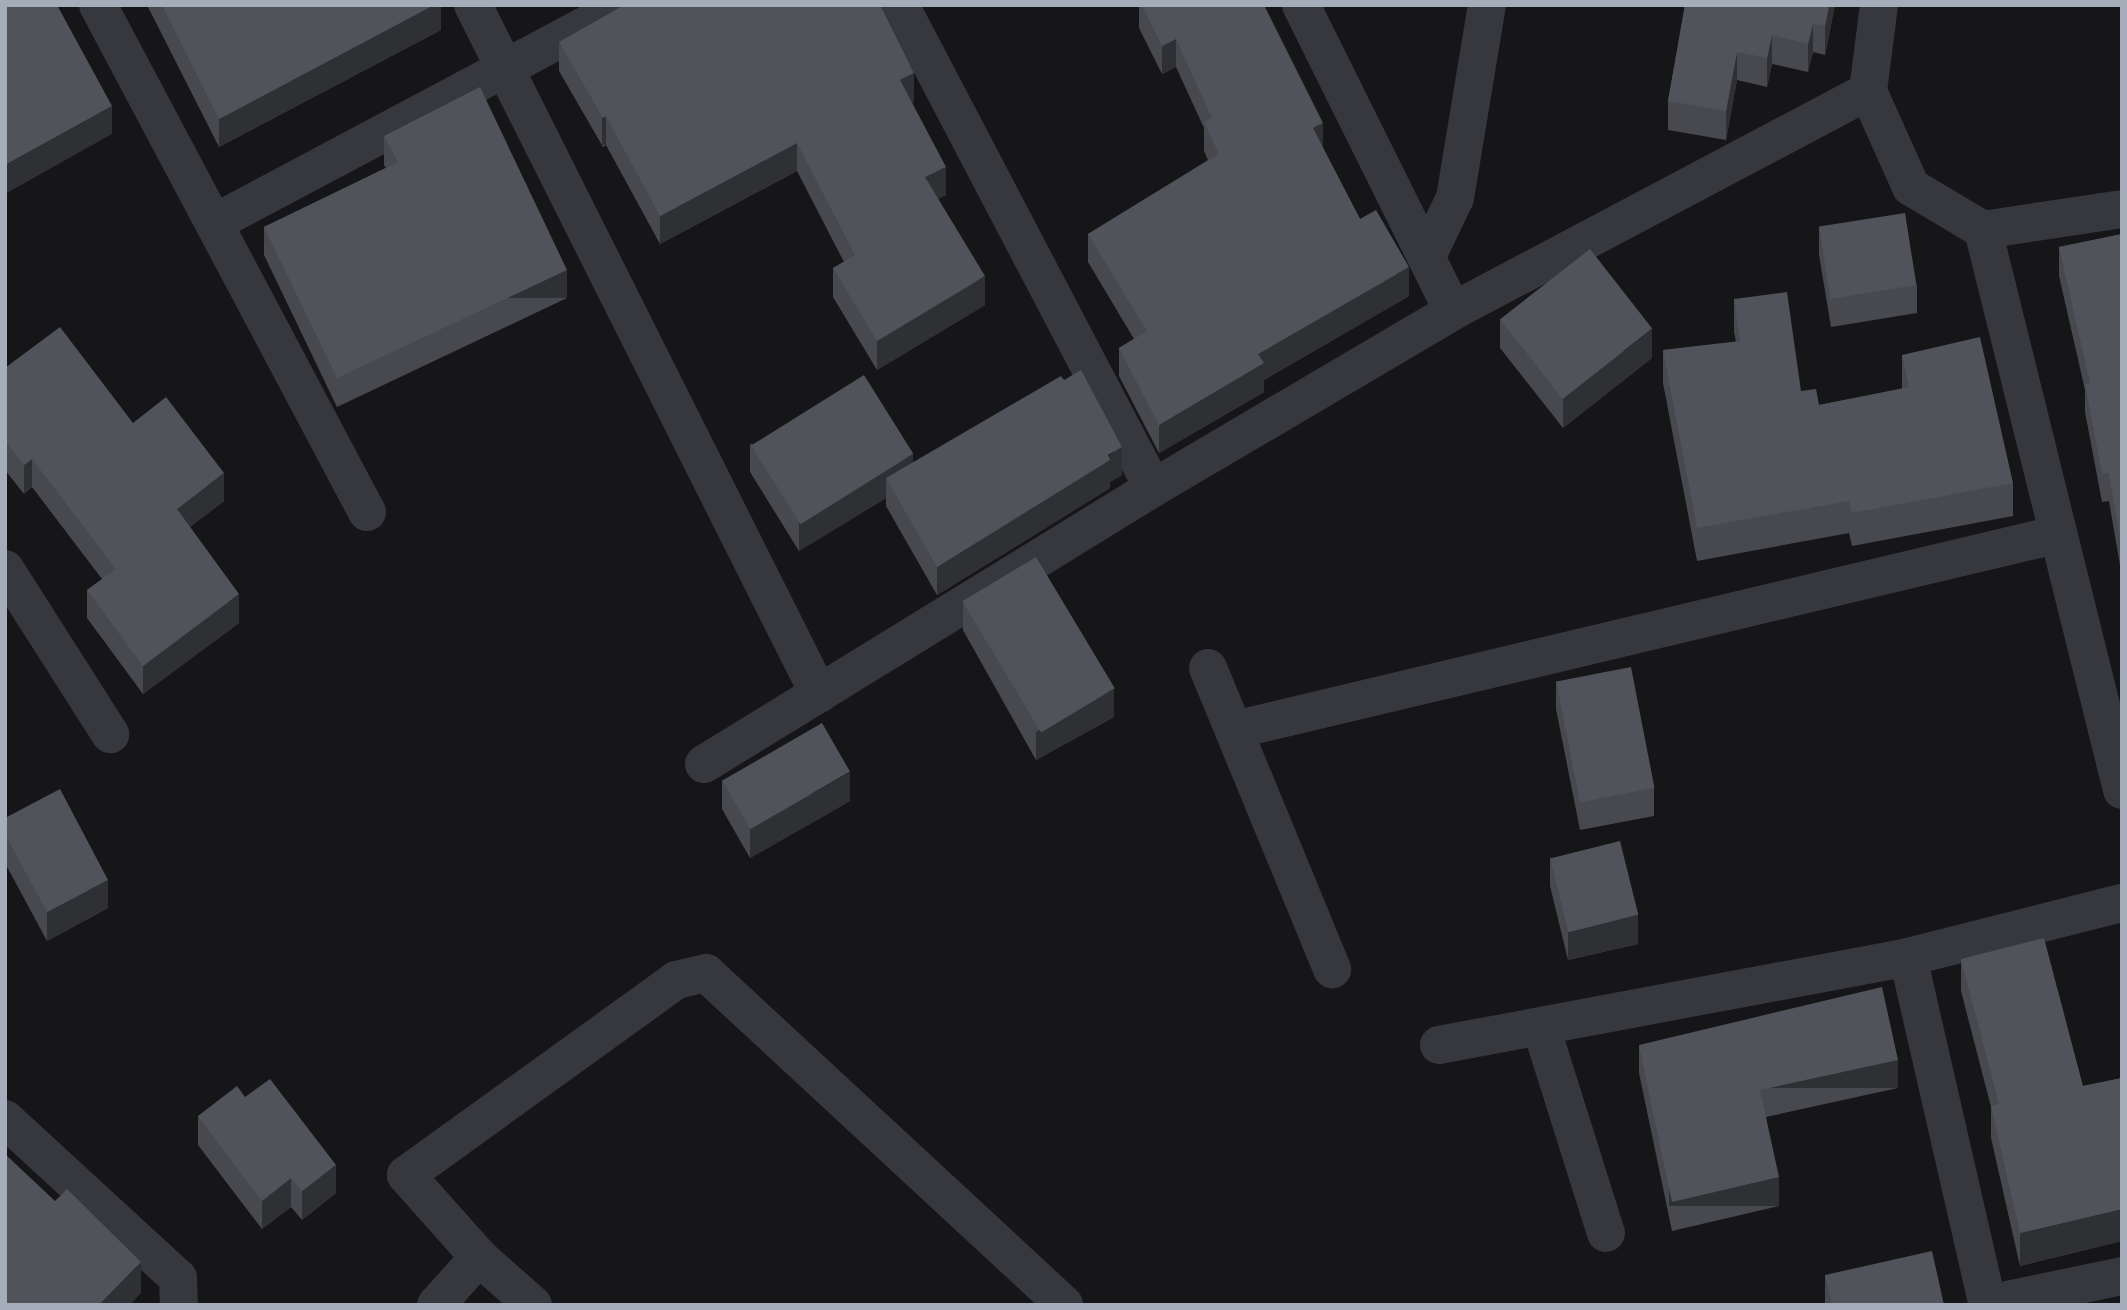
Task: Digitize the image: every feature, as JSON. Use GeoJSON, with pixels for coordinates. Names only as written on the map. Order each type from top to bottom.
{"type":"FeatureCollection","features":[{"type":"Feature","properties":{"kind":"street"},"geometry":{"type":"LineString","coordinates":[[98,5],[367,512]]}},
{"type":"Feature","properties":{"kind":"street"},"geometry":{"type":"LineString","coordinates":[[473,5],[819,694]]}},
{"type":"Feature","properties":{"kind":"street"},"geometry":{"type":"LineString","coordinates":[[214,223],[624,5]]}},
{"type":"Feature","properties":{"kind":"street"},"geometry":{"type":"LineString","coordinates":[[900,5],[1153,488]]}},
{"type":"Feature","properties":{"kind":"street"},"geometry":{"type":"LineString","coordinates":[[1301,5],[1428,254],[1453,311]]}},
{"type":"Feature","properties":{"kind":"street"},"geometry":{"type":"LineString","coordinates":[[1428,254],[1455,198],[1487,5]]}},
{"type":"Feature","properties":{"kind":"street"},"geometry":{"type":"LineString","coordinates":[[1879,5],[1868,91],[1911,187],[1983,230],[2122,209]]}},
{"type":"Feature","properties":{"kind":"street"},"geometry":{"type":"LineString","coordinates":[[704,764],[1153,488],[1453,311],[1868,91]]}},
{"type":"Feature","properties":{"kind":"street"},"geometry":{"type":"LineString","coordinates":[[1983,230],[2056,535],[2122,790]]}},
{"type":"Feature","properties":{"kind":"street"},"geometry":{"type":"LineString","coordinates":[[1234,730],[2056,535]]}},
{"type":"Feature","properties":{"kind":"street"},"geometry":{"type":"LineString","coordinates":[[5,569],[110,734]]}},
{"type":"Feature","properties":{"kind":"street"},"geometry":{"type":"LineString","coordinates":[[1208,668],[1332,969]]}},
{"type":"Feature","properties":{"kind":"street"},"geometry":{"type":"LineString","coordinates":[[1439,1045],[1908,957],[2122,903]]}},
{"type":"Feature","properties":{"kind":"street"},"geometry":{"type":"LineString","coordinates":[[1908,957],[1988,1304],[2122,1276]]}},
{"type":"Feature","properties":{"kind":"street"},"geometry":{"type":"LineString","coordinates":[[533,1305],[479,1257],[407,1175],[676,980],[706,973],[1064,1305]]}},
{"type":"Feature","properties":{"kind":"street"},"geometry":{"type":"LineString","coordinates":[[1541,1027],[1606,1233]]}},
{"type":"Feature","properties":{"kind":"street"},"geometry":{"type":"LineString","coordinates":[[5,1119],[178,1278],[179,1305]]}},
{"type":"Feature","properties":{"kind":"street"},"geometry":{"type":"LineString","coordinates":[[436,1305],[479,1257]]}},
{"type":"Feature","properties":{"kind":"building"},"geometry":{"type":"Polygon","coordinates":[[[5,5],[57,5],[112,106],[5,165],[5,5]]]}},
{"type":"Feature","properties":{"kind":"building"},"geometry":{"type":"Polygon","coordinates":[[[162,5],[434,5],[219,119],[162,5]]]}},
{"type":"Feature","properties":{"kind":"building"},"geometry":{"type":"Polygon","coordinates":[[[624,5],[880,5],[914,73],[900,80],[946,167],[925,177],[985,276],[877,341],[833,268],[855,255],[797,143],[660,216],[606,116],[603,118],[559,42],[624,5]]]}},
{"type":"Feature","properties":{"kind":"building"},"geometry":{"type":"Polygon","coordinates":[[[1142,5],[1264,5],[1323,123],[1313,128],[1360,219],[1376,210],[1409,267],[1258,354],[1264,363],[1159,425],[1119,348],[1147,331],[1088,234],[1219,154],[1204,122],[1212,118],[1176,39],[1162,46],[1142,5]]]}},
{"type":"Feature","properties":{"kind":"building"},"geometry":{"type":"Polygon","coordinates":[[[1685,5],[1829,5],[1825,26],[1813,24],[1808,44],[1772,35],[1767,58],[1737,52],[1726,111],[1668,101],[1685,5]]]}},
{"type":"Feature","properties":{"kind":"building"},"geometry":{"type":"Polygon","coordinates":[[[480,87],[567,270],[337,378],[264,227],[398,162],[384,136],[480,87]]]}},
{"type":"Feature","properties":{"kind":"building"},"geometry":{"type":"Polygon","coordinates":[[[1905,213],[1916,285],[1830,299],[1819,227],[1905,213]]]}},
{"type":"Feature","properties":{"kind":"building"},"geometry":{"type":"Polygon","coordinates":[[[2122,234],[2122,549],[2109,473],[2102,474],[2085,384],[2090,383],[2059,247],[2122,234]]]}},
{"type":"Feature","properties":{"kind":"building"},"geometry":{"type":"Polygon","coordinates":[[[1590,249],[1652,329],[1562,399],[1500,319],[1590,249]]]}},
{"type":"Feature","properties":{"kind":"building"},"geometry":{"type":"Polygon","coordinates":[[[1787,292],[1801,391],[1816,389],[1819,405],[1909,387],[1902,355],[1980,337],[2013,483],[1852,513],[1849,501],[1697,528],[1663,350],[1740,341],[1734,299],[1787,292]]]}},
{"type":"Feature","properties":{"kind":"building"},"geometry":{"type":"Polygon","coordinates":[[[60,327],[133,423],[166,397],[224,473],[177,509],[239,594],[143,666],[87,590],[116,569],[32,459],[24,465],[5,441],[5,368],[60,327]]]}},
{"type":"Feature","properties":{"kind":"building"},"geometry":{"type":"Polygon","coordinates":[[[1081,370],[1122,447],[1108,455],[1110,460],[937,567],[886,478],[1061,376],[1064,380],[1081,370]]]}},
{"type":"Feature","properties":{"kind":"building"},"geometry":{"type":"Polygon","coordinates":[[[864,375],[913,454],[800,524],[751,445],[864,375]]]}},
{"type":"Feature","properties":{"kind":"building"},"geometry":{"type":"Polygon","coordinates":[[[1036,557],[1115,688],[1041,732],[962,601],[1036,557]]]}},
{"type":"Feature","properties":{"kind":"building"},"geometry":{"type":"Polygon","coordinates":[[[1631,667],[1654,788],[1580,802],[1556,682],[1631,667]]]}},
{"type":"Feature","properties":{"kind":"building"},"geometry":{"type":"Polygon","coordinates":[[[822,723],[850,771],[750,829],[722,781],[822,723]]]}},
{"type":"Feature","properties":{"kind":"building"},"geometry":{"type":"Polygon","coordinates":[[[60,789],[108,880],[47,912],[5,834],[5,818],[60,789]]]}},
{"type":"Feature","properties":{"kind":"building"},"geometry":{"type":"Polygon","coordinates":[[[1620,841],[1638,915],[1569,932],[1550,858],[1620,841]]]}},
{"type":"Feature","properties":{"kind":"building"},"geometry":{"type":"Polygon","coordinates":[[[2044,938],[2083,1086],[2122,1078],[2122,1209],[2020,1233],[1991,1106],[1999,1104],[1961,959],[2044,938]]]}},
{"type":"Feature","properties":{"kind":"building"},"geometry":{"type":"Polygon","coordinates":[[[1882,987],[1898,1060],[1760,1090],[1779,1177],[1672,1202],[1639,1045],[1882,987]]]}},
{"type":"Feature","properties":{"kind":"building"},"geometry":{"type":"Polygon","coordinates":[[[270,1079],[336,1165],[302,1191],[291,1178],[262,1201],[198,1116],[237,1086],[245,1097],[270,1079]]]}},
{"type":"Feature","properties":{"kind":"building"},"geometry":{"type":"Polygon","coordinates":[[[5,1154],[55,1201],[67,1189],[141,1262],[99,1305],[5,1305],[5,1154]]]}},
{"type":"Feature","properties":{"kind":"building"},"geometry":{"type":"Polygon","coordinates":[[[1932,1251],[1944,1305],[1832,1305],[1825,1275],[1932,1251]]]}}]}
